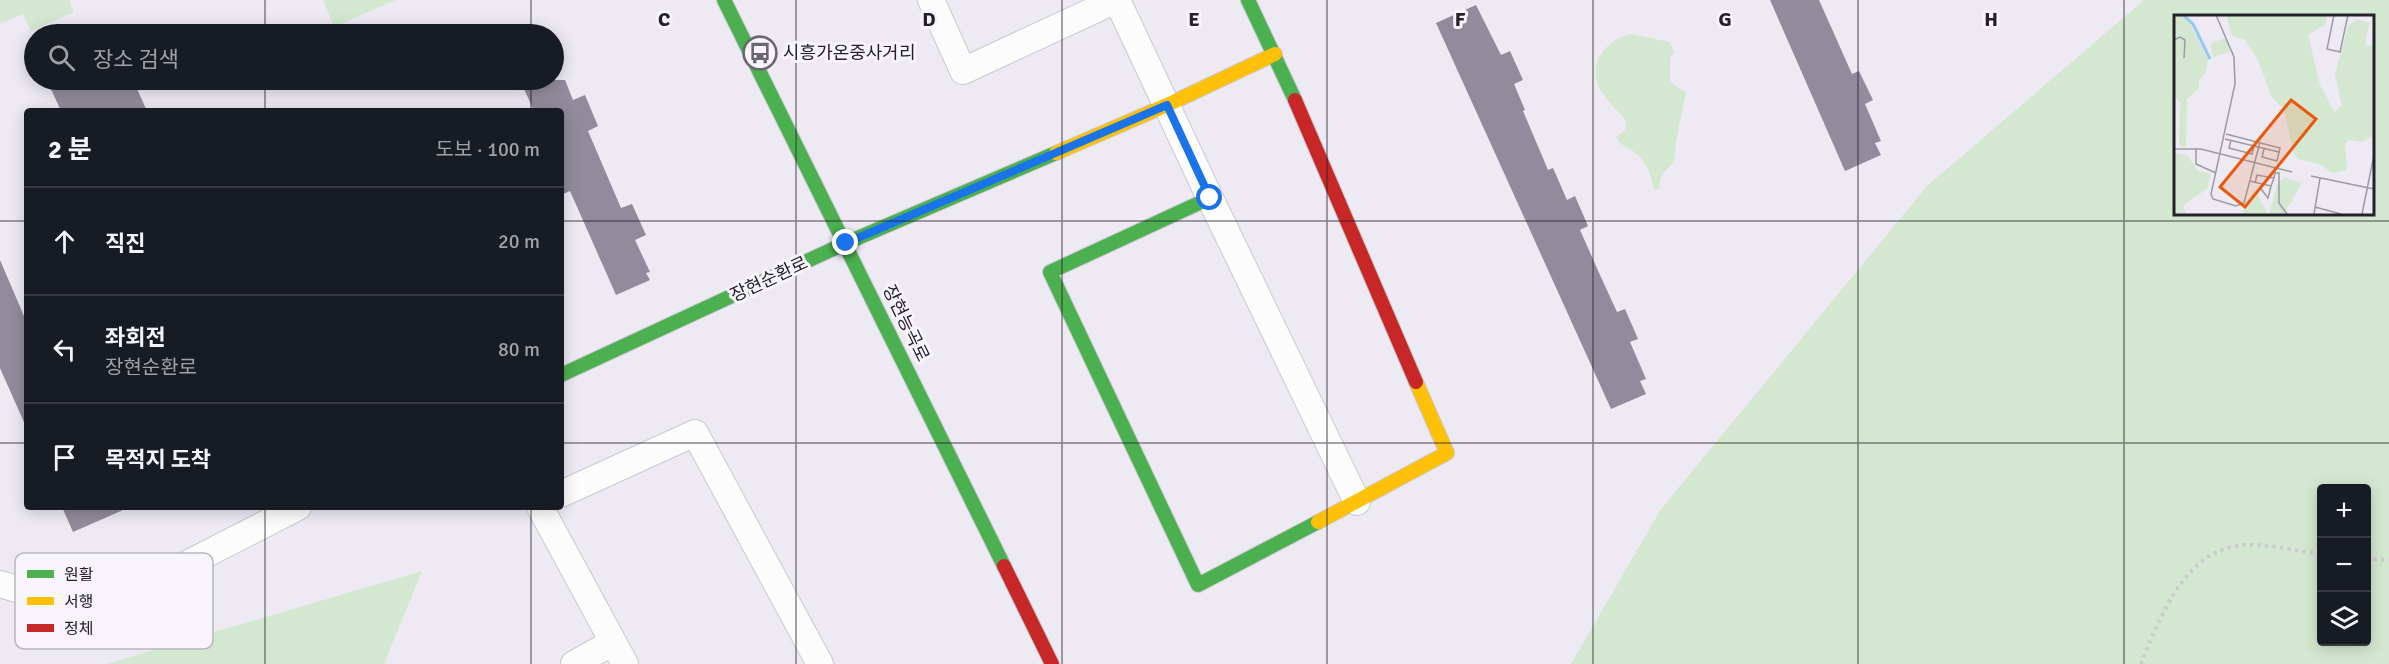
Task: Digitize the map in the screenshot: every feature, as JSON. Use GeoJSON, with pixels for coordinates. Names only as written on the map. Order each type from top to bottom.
{"type":"FeatureCollection","features":[{"type":"Feature","properties":{"kind":"street","name":"장현능곡로"},"geometry":{"type":"LineString","coordinates":[[724,0],[1052,664]]}},
{"type":"Feature","properties":{"kind":"street"},"geometry":{"type":"LineString","coordinates":[[931,0],[963,71],[1116,0],[1358,502]]}},
{"type":"Feature","properties":{"kind":"street"},"geometry":{"type":"LineString","coordinates":[[1210,198],[1050,272],[1198,585],[1447,453],[1275,54],[1248,0]]}},
{"type":"Feature","properties":{"kind":"street","name":"장현순환로"},"geometry":{"type":"LineString","coordinates":[[564,374],[846,243],[1167,105],[1275,54]]}},
{"type":"Feature","properties":{"kind":"street"},"geometry":{"type":"LineString","coordinates":[[564,493],[695,433],[820,664]]}},
{"type":"Feature","properties":{"kind":"street"},"geometry":{"type":"LineString","coordinates":[[208,553],[292,510]]}},
{"type":"Feature","properties":{"kind":"street"},"geometry":{"type":"LineString","coordinates":[[542,510],[619,653],[574,664]]}},
{"type":"Feature","properties":{"kind":"street"},"geometry":{"type":"LineString","coordinates":[[0,584],[15,589]]}},
{"type":"Feature","properties":{"kind":"path"},"geometry":{"type":"LineString","coordinates":[[2141,664],[2167,605],[2184,581],[2207,557],[2228,547],[2246,545],[2317,553]]}},
{"type":"Feature","properties":{"kind":"path"},"geometry":{"type":"LineString","coordinates":[[2371,560],[2389,560]]}},
{"type":"Feature","properties":{"kind":"green space"},"geometry":{"type":"Polygon","coordinates":[[[0,0],[69,0],[74,12],[47,24],[28,24],[23,14],[0,24],[0,0]]]}},
{"type":"Feature","properties":{"kind":"green space"},"geometry":{"type":"Polygon","coordinates":[[[323,0],[396,0],[341,24],[333,24],[323,0]]]}},
{"type":"Feature","properties":{"kind":"green space"},"geometry":{"type":"Polygon","coordinates":[[[2144,0],[2389,0],[2389,664],[1571,664],[1661,509],[1927,186],[2144,0]]]}},
{"type":"Feature","properties":{"kind":"green space"},"geometry":{"type":"Polygon","coordinates":[[[1630,34],[1670,42],[1674,52],[1670,58],[1670,82],[1686,93],[1674,162],[1662,174],[1659,189],[1654,190],[1643,161],[1620,143],[1616,137],[1625,131],[1626,121],[1605,96],[1596,78],[1597,61],[1601,54],[1614,41],[1630,34]]]}},
{"type":"Feature","properties":{"kind":"green space"},"geometry":{"type":"Polygon","coordinates":[[[422,571],[384,664],[106,664],[157,649],[213,649],[213,633],[422,571]]]}},
{"type":"Feature","properties":{"kind":"building"},"geometry":{"type":"Polygon","coordinates":[[[1770,0],[1819,0],[1852,74],[1859,71],[1873,100],[1865,104],[1881,141],[1875,143],[1881,155],[1845,171],[1770,0]]]}},
{"type":"Feature","properties":{"kind":"building"},"geometry":{"type":"Polygon","coordinates":[[[1476,5],[1501,55],[1510,51],[1523,80],[1514,84],[1548,170],[1553,168],[1567,200],[1575,196],[1588,226],[1580,230],[1617,312],[1625,309],[1638,339],[1630,342],[1646,379],[1640,381],[1646,394],[1611,409],[1436,23],[1476,5]]]}},
{"type":"Feature","properties":{"kind":"building"},"geometry":{"type":"Polygon","coordinates":[[[565,80],[573,100],[585,95],[598,126],[588,131],[621,208],[632,204],[646,235],[635,240],[650,272],[646,273],[650,280],[616,295],[570,191],[564,194],[564,108],[533,108],[525,90],[564,90],[565,80]]]}},
{"type":"Feature","properties":{"kind":"building"},"geometry":{"type":"Polygon","coordinates":[[[51,90],[138,90],[146,108],[60,108],[51,90]]]}},
{"type":"Feature","properties":{"kind":"building"},"geometry":{"type":"Polygon","coordinates":[[[0,260],[24,316],[24,422],[0,368],[0,260]]]}},
{"type":"Feature","properties":{"kind":"building"},"geometry":{"type":"Polygon","coordinates":[[[63,510],[123,510],[73,532],[63,510]]]}},
{"type":"Feature","properties":{"kind":"traffic: fast"},"geometry":{"type":"LineString","coordinates":[[724,0],[1004,566]]}},
{"type":"Feature","properties":{"kind":"traffic: fast"},"geometry":{"type":"LineString","coordinates":[[1248,0],[1295,100]]}},
{"type":"Feature","properties":{"kind":"traffic: fast"},"geometry":{"type":"LineString","coordinates":[[564,374],[846,243],[1056,153]]}},
{"type":"Feature","properties":{"kind":"traffic: fast"},"geometry":{"type":"LineString","coordinates":[[1210,198],[1050,272],[1198,585],[1318,522]]}},
{"type":"Feature","properties":{"kind":"traffic: slow"},"geometry":{"type":"LineString","coordinates":[[1056,153],[1167,105],[1275,54]]}},
{"type":"Feature","properties":{"kind":"traffic: slow"},"geometry":{"type":"LineString","coordinates":[[1318,522],[1447,453],[1416,382]]}},
{"type":"Feature","properties":{"kind":"traffic: jam"},"geometry":{"type":"LineString","coordinates":[[1295,100],[1416,382]]}},
{"type":"Feature","properties":{"kind":"traffic: jam"},"geometry":{"type":"LineString","coordinates":[[1004,566],[1052,664]]}},
{"type":"Feature","properties":{"kind":"place","name":"시흥가온중사거리"},"geometry":{"type":"Point","coordinates":[760,53]}},
{"type":"Feature","properties":{"kind":"route"},"geometry":{"type":"LineString","coordinates":[[846,243],[1167,105],[1210,198]]}}]}
